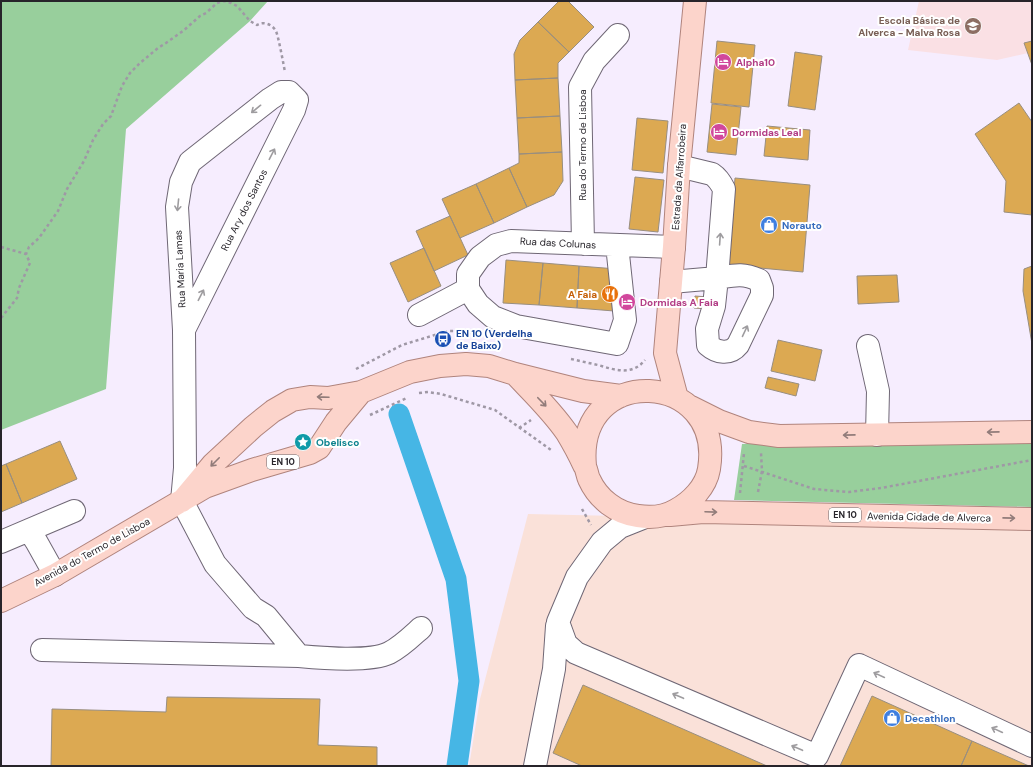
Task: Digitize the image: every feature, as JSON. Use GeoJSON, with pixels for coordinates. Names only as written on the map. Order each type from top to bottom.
{"type":"FeatureCollection","features":[{"type":"Feature","properties":{"kind":"main road","name":"Estrada da Alfarrobeira"},"geometry":{"type":"LineString","coordinates":[[628,393],[655,371],[665,353],[674,247],[678,166],[694,1]]}},
{"type":"Feature","properties":{"kind":"main road","name":"Estrada da Alfarrobeira"},"geometry":{"type":"LineString","coordinates":[[665,353],[683,402]]}},
{"type":"Feature","properties":{"kind":"main road","name":"Avenida do Termo de Lisboa"},"geometry":{"type":"LineString","coordinates":[[182,501],[213,464],[273,411],[292,400],[310,397],[328,398],[361,392],[410,372],[440,366],[466,364],[489,366],[515,374]]}},
{"type":"Feature","properties":{"kind":"main road","name":"EN 10"},"geometry":{"type":"LineString","coordinates":[[515,374],[583,391],[628,393],[649,390],[663,392],[719,420],[749,432],[779,436],[1032,432]]}},
{"type":"Feature","properties":{"kind":"main road","name":"EN 10"},"geometry":{"type":"LineString","coordinates":[[515,374],[548,408],[566,433],[585,466],[589,479],[596,492],[617,510],[652,517]]}},
{"type":"Feature","properties":{"kind":"main road","name":"Avenida do Termo de Lisboa"},"geometry":{"type":"LineString","coordinates":[[1,601],[55,575],[205,487],[252,470],[310,454],[319,448],[336,422],[361,392]]}},
{"type":"Feature","properties":{"kind":"main road","name":"EN 10"},"geometry":{"type":"LineString","coordinates":[[585,466],[584,452],[590,424],[598,413],[609,403],[628,393]]}},
{"type":"Feature","properties":{"kind":"main road"},"geometry":{"type":"LineString","coordinates":[[652,517],[672,512],[684,506],[703,485],[708,472],[711,458],[710,443],[706,429],[699,416],[683,402]]}},
{"type":"Feature","properties":{"kind":"main road","name":"Avenida Cidade de Alverca"},"geometry":{"type":"LineString","coordinates":[[652,517],[703,512],[1032,519]]}},
{"type":"Feature","properties":{"kind":"street","name":"Rua do Termo de Lisboa"},"geometry":{"type":"LineString","coordinates":[[582,244],[580,87],[594,61],[618,35]]}},
{"type":"Feature","properties":{"kind":"street","name":"Rua Maria Lamas"},"geometry":{"type":"LineString","coordinates":[[182,501],[185,468],[184,330],[177,207],[181,182],[190,162],[270,99],[281,92],[289,92]]}},
{"type":"Feature","properties":{"kind":"street","name":"Rua Ary dos Santos"},"geometry":{"type":"LineString","coordinates":[[184,330],[294,110],[297,100],[289,92]]}},
{"type":"Feature","properties":{"kind":"street"},"geometry":{"type":"LineString","coordinates":[[671,282],[718,278],[724,189],[722,183],[712,174],[678,166]]}},
{"type":"Feature","properties":{"kind":"street","name":"Rua das Colunas"},"geometry":{"type":"LineString","coordinates":[[468,289],[468,274],[480,257],[496,245],[511,240],[674,247]]}},
{"type":"Feature","properties":{"kind":"street"},"geometry":{"type":"LineString","coordinates":[[419,315],[468,289],[478,304],[493,317],[516,326],[617,344],[625,320],[617,245]]}},
{"type":"Feature","properties":{"kind":"street"},"geometry":{"type":"LineString","coordinates":[[868,346],[878,391],[877,435]]}},
{"type":"Feature","properties":{"kind":"street"},"geometry":{"type":"LineString","coordinates":[[182,501],[215,564],[253,608],[266,616],[299,656]]}},
{"type":"Feature","properties":{"kind":"street"},"geometry":{"type":"LineString","coordinates":[[1,542],[74,511]]}},
{"type":"Feature","properties":{"kind":"street"},"geometry":{"type":"LineString","coordinates":[[535,766],[554,669],[558,622],[577,577],[602,542],[620,527],[652,517]]}},
{"type":"Feature","properties":{"kind":"street"},"geometry":{"type":"LineString","coordinates":[[29,530],[55,575]]}},
{"type":"Feature","properties":{"kind":"street"},"geometry":{"type":"LineString","coordinates":[[558,622],[566,644],[576,653],[815,761],[859,665],[1032,746]]}},
{"type":"Feature","properties":{"kind":"street"},"geometry":{"type":"LineString","coordinates":[[42,650],[299,656],[326,659],[377,657],[395,650],[421,628]]}},
{"type":"Feature","properties":{"kind":"path"},"geometry":{"type":"LineString","coordinates":[[1,318],[17,298],[30,263],[26,254],[29,247],[39,238],[58,211],[67,189],[84,161],[93,140],[103,124],[112,116],[122,86],[130,73],[158,48],[206,13],[217,3],[224,1],[231,3],[237,6],[250,21],[257,25],[261,23],[267,24],[275,31],[289,92]]}},
{"type":"Feature","properties":{"kind":"path"},"geometry":{"type":"LineString","coordinates":[[1,247],[26,254]]}},
{"type":"Feature","properties":{"kind":"path"},"geometry":{"type":"LineString","coordinates":[[352,372],[385,354]]}},
{"type":"Feature","properties":{"kind":"path"},"geometry":{"type":"LineString","coordinates":[[380,410],[409,397]]}},
{"type":"Feature","properties":{"kind":"path"},"geometry":{"type":"LineString","coordinates":[[754,514],[762,471],[761,449],[764,434]]}},
{"type":"Feature","properties":{"kind":"path"},"geometry":{"type":"LineString","coordinates":[[744,466],[814,489],[849,492],[881,488],[1032,460]]}},
{"type":"Feature","properties":{"kind":"shaded area","name":"Escola Básica de Alverca - Malva Rosa"},"geometry":{"type":"Polygon","coordinates":[[[919,1],[1032,1],[1032,65],[1028,53],[997,60],[908,50],[919,1]]]}},
{"type":"Feature","properties":{"kind":"shaded area"},"geometry":{"type":"Polygon","coordinates":[[[528,514],[1032,525],[1032,766],[469,766],[480,699],[528,514]]]}},
{"type":"Feature","properties":{"kind":"green space"},"geometry":{"type":"Polygon","coordinates":[[[1,1],[268,1],[250,21],[126,129],[106,389],[1,430],[1,1]]]}},
{"type":"Feature","properties":{"kind":"green space"},"geometry":{"type":"Polygon","coordinates":[[[1032,442],[1032,507],[734,500],[742,444],[1032,442]]]}},
{"type":"Feature","properties":{"kind":"building"},"geometry":{"type":"Polygon","coordinates":[[[559,1],[568,1],[594,27],[569,52],[538,22],[559,1]]]}},
{"type":"Feature","properties":{"kind":"building"},"geometry":{"type":"Polygon","coordinates":[[[538,22],[569,52],[558,63],[558,78],[515,80],[514,54],[520,40],[538,22]]]}},
{"type":"Feature","properties":{"kind":"building"},"geometry":{"type":"Polygon","coordinates":[[[717,41],[755,45],[749,107],[711,103],[717,41]]]}},
{"type":"Feature","properties":{"kind":"building"},"geometry":{"type":"Polygon","coordinates":[[[1032,41],[1032,65],[1024,43],[1032,41]]]}},
{"type":"Feature","properties":{"kind":"building"},"geometry":{"type":"Polygon","coordinates":[[[795,52],[822,56],[815,110],[788,106],[795,52]]]}},
{"type":"Feature","properties":{"kind":"building"},"geometry":{"type":"Polygon","coordinates":[[[558,78],[560,116],[517,118],[515,80],[558,78]]]}},
{"type":"Feature","properties":{"kind":"building"},"geometry":{"type":"Polygon","coordinates":[[[1019,103],[1032,122],[1032,215],[1004,212],[1006,181],[975,134],[1019,103]]]}},
{"type":"Feature","properties":{"kind":"building"},"geometry":{"type":"Polygon","coordinates":[[[712,104],[741,107],[736,155],[707,152],[712,104]]]}},
{"type":"Feature","properties":{"kind":"building"},"geometry":{"type":"Polygon","coordinates":[[[560,116],[562,152],[519,154],[517,118],[560,116]]]}},
{"type":"Feature","properties":{"kind":"building"},"geometry":{"type":"Polygon","coordinates":[[[637,118],[668,121],[663,173],[632,170],[637,118]]]}},
{"type":"Feature","properties":{"kind":"building"},"geometry":{"type":"Polygon","coordinates":[[[767,126],[810,130],[808,160],[764,156],[767,126]]]}},
{"type":"Feature","properties":{"kind":"building"},"geometry":{"type":"Polygon","coordinates":[[[562,152],[563,181],[554,195],[527,207],[509,168],[519,163],[519,154],[562,152]]]}},
{"type":"Feature","properties":{"kind":"building"},"geometry":{"type":"Polygon","coordinates":[[[509,168],[527,207],[494,223],[476,184],[509,168]]]}},
{"type":"Feature","properties":{"kind":"building"},"geometry":{"type":"Polygon","coordinates":[[[635,177],[664,180],[658,232],[629,229],[635,177]]]}},
{"type":"Feature","properties":{"kind":"building","name":"Norauto"},"geometry":{"type":"Polygon","coordinates":[[[735,178],[810,185],[803,272],[728,265],[735,178]]]}},
{"type":"Feature","properties":{"kind":"building"},"geometry":{"type":"Polygon","coordinates":[[[476,184],[494,223],[460,238],[442,199],[476,184]]]}},
{"type":"Feature","properties":{"kind":"building"},"geometry":{"type":"Polygon","coordinates":[[[450,216],[468,255],[434,271],[416,231],[450,216]]]}},
{"type":"Feature","properties":{"kind":"building"},"geometry":{"type":"Polygon","coordinates":[[[424,248],[441,286],[408,302],[390,263],[424,248]]]}},
{"type":"Feature","properties":{"kind":"building"},"geometry":{"type":"Polygon","coordinates":[[[506,260],[543,263],[539,305],[503,303],[506,260]]]}},
{"type":"Feature","properties":{"kind":"building"},"geometry":{"type":"Polygon","coordinates":[[[543,263],[579,266],[577,308],[539,305],[543,263]]]}},
{"type":"Feature","properties":{"kind":"building"},"geometry":{"type":"Polygon","coordinates":[[[579,266],[617,269],[614,311],[577,308],[579,266]]]}},
{"type":"Feature","properties":{"kind":"building"},"geometry":{"type":"Polygon","coordinates":[[[1032,266],[1032,344],[1023,291],[1024,269],[1032,266]]]}},
{"type":"Feature","properties":{"kind":"building"},"geometry":{"type":"Polygon","coordinates":[[[897,275],[899,302],[858,304],[857,276],[897,275]]]}},
{"type":"Feature","properties":{"kind":"building"},"geometry":{"type":"Polygon","coordinates":[[[695,296],[709,297],[709,309],[694,308],[695,296]]]}},
{"type":"Feature","properties":{"kind":"building"},"geometry":{"type":"Polygon","coordinates":[[[778,340],[822,350],[815,381],[771,371],[778,340]]]}},
{"type":"Feature","properties":{"kind":"building"},"geometry":{"type":"Polygon","coordinates":[[[768,377],[799,384],[796,396],[765,388],[768,377]]]}},
{"type":"Feature","properties":{"kind":"building"},"geometry":{"type":"Polygon","coordinates":[[[60,441],[77,479],[22,503],[6,464],[60,441]]]}},
{"type":"Feature","properties":{"kind":"building"},"geometry":{"type":"Polygon","coordinates":[[[6,464],[22,503],[1,512],[1,466],[6,464]]]}},
{"type":"Feature","properties":{"kind":"building"},"geometry":{"type":"Polygon","coordinates":[[[583,685],[767,766],[582,766],[553,753],[583,685]]]}},
{"type":"Feature","properties":{"kind":"building","name":"Decathlon"},"geometry":{"type":"Polygon","coordinates":[[[872,696],[972,741],[961,766],[840,766],[872,696]]]}},
{"type":"Feature","properties":{"kind":"building"},"geometry":{"type":"Polygon","coordinates":[[[167,697],[320,699],[318,745],[377,747],[377,766],[51,766],[52,709],[166,712],[167,697]]]}},
{"type":"Feature","properties":{"kind":"building"},"geometry":{"type":"Polygon","coordinates":[[[972,741],[1029,766],[961,766],[972,741]]]}},
{"type":"Feature","properties":{"kind":"waterway"},"geometry":{"type":"LineString","coordinates":[[399,414],[456,579],[469,681],[457,766]]}},
{"type":"Feature","properties":{"kind":"place","name":"Escola Básica de Alverca - Malva Rosa"},"geometry":{"type":"Point","coordinates":[973,26]}},
{"type":"Feature","properties":{"kind":"place","name":"Alpha10"},"geometry":{"type":"Point","coordinates":[723,62]}},
{"type":"Feature","properties":{"kind":"place","name":"Dormidas Leal"},"geometry":{"type":"Point","coordinates":[719,132]}},
{"type":"Feature","properties":{"kind":"place","name":"Norauto"},"geometry":{"type":"Point","coordinates":[769,225]}},
{"type":"Feature","properties":{"kind":"place","name":"A Faia"},"geometry":{"type":"Point","coordinates":[610,294]}},
{"type":"Feature","properties":{"kind":"place","name":"Dormidas A Faia"},"geometry":{"type":"Point","coordinates":[627,302]}},
{"type":"Feature","properties":{"kind":"place","name":"EN 10 (Verdelha de Baixo)"},"geometry":{"type":"Point","coordinates":[443,339]}},
{"type":"Feature","properties":{"kind":"place","name":"Obelisco"},"geometry":{"type":"Point","coordinates":[303,442]}},
{"type":"Feature","properties":{"kind":"place","name":"Decathlon"},"geometry":{"type":"Point","coordinates":[892,718]}}]}
